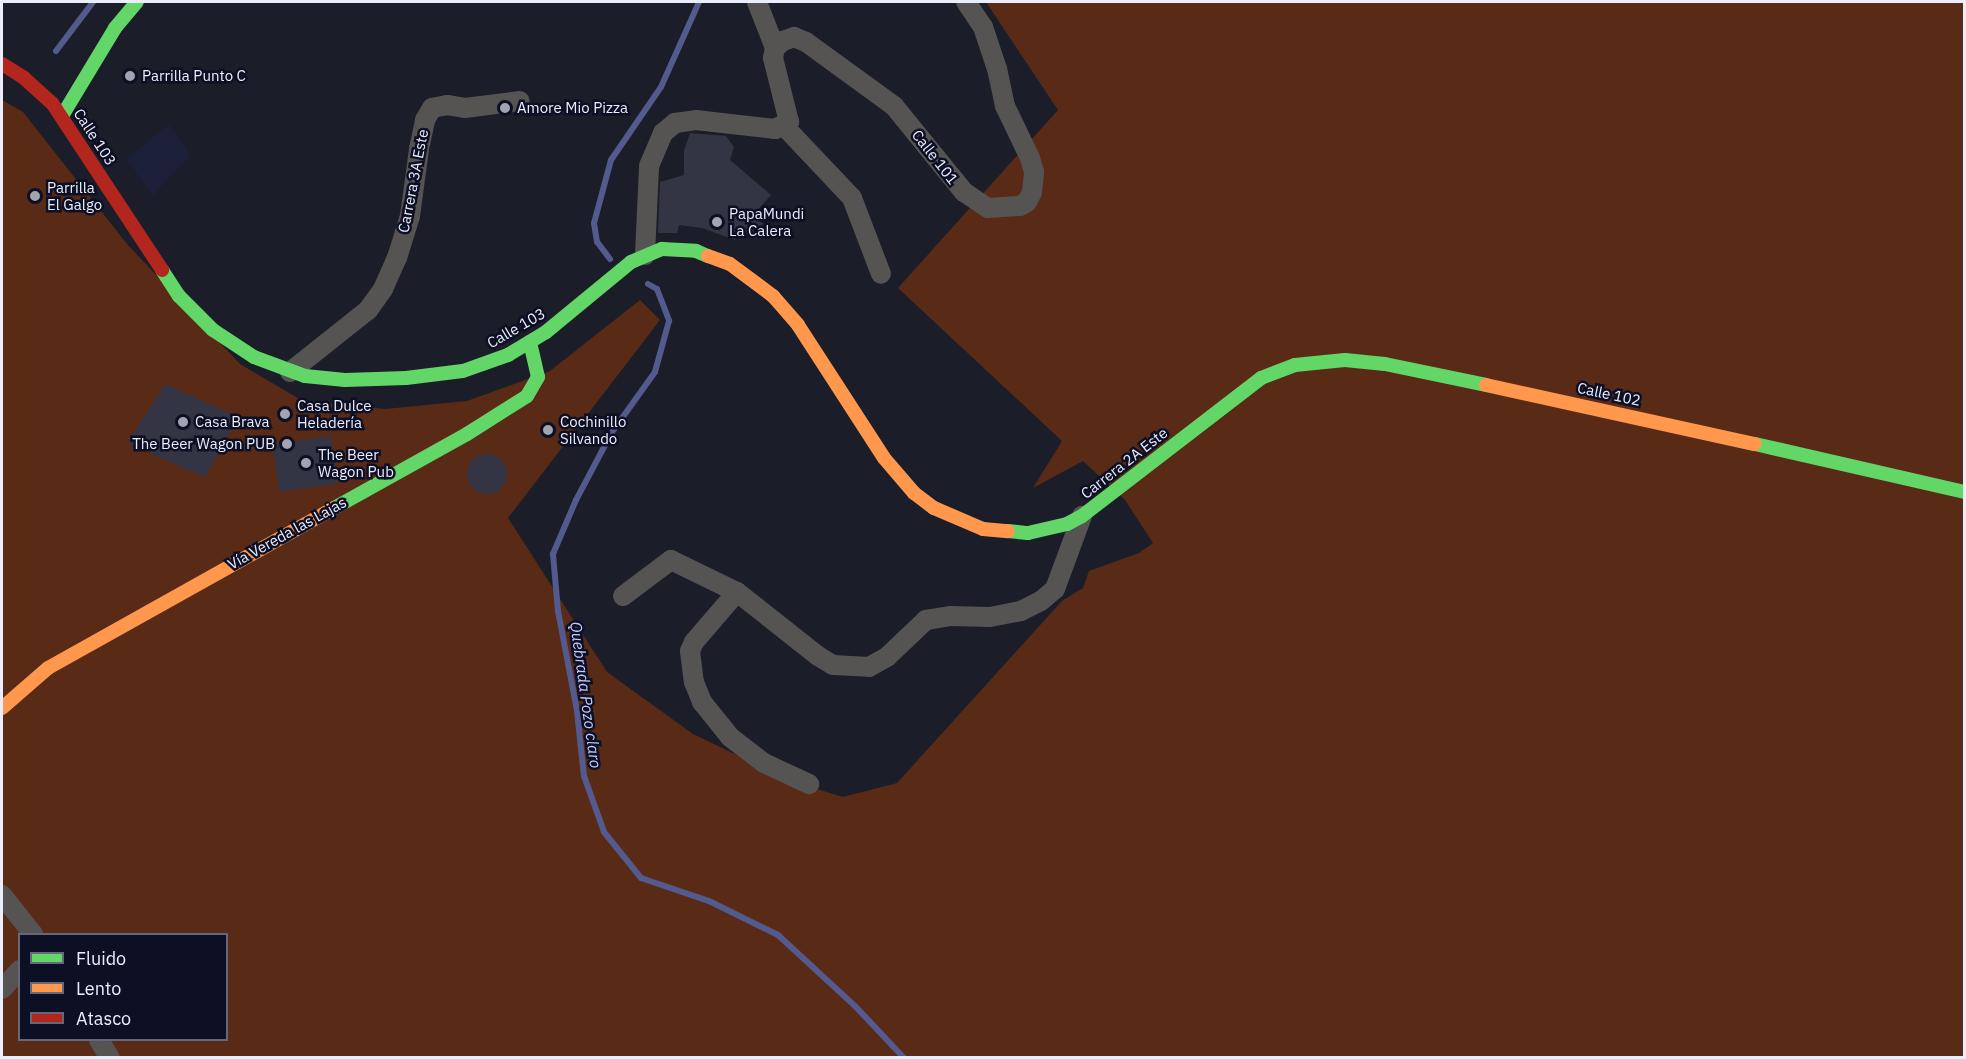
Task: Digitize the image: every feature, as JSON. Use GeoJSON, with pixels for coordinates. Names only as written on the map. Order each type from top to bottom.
{"type":"FeatureCollection","features":[{"type":"Feature","properties":{"kind":"main road"},"geometry":{"type":"LineString","coordinates":[[62,116],[115,28],[137,2]]}},
{"type":"Feature","properties":{"kind":"main road","name":"Calle 103"},"geometry":{"type":"LineString","coordinates":[[2,64],[39,90],[62,116],[164,274],[194,314],[232,344],[254,357],[290,372],[345,380],[434,376],[487,364],[530,342],[559,323],[612,276],[645,255],[672,248],[696,250],[730,264],[753,278],[773,296],[798,325],[898,476],[934,508],[960,522],[1007,533]]}},
{"type":"Feature","properties":{"kind":"main road","name":"Vía Vereda las Lajas"},"geometry":{"type":"LineString","coordinates":[[2,708],[48,668],[467,434],[527,396],[538,377],[530,342]]}},
{"type":"Feature","properties":{"kind":"main road","name":"Calle 102"},"geometry":{"type":"LineString","coordinates":[[1248,387],[1279,370],[1316,361],[1345,360],[1385,364],[1662,422],[1965,492]]}},
{"type":"Feature","properties":{"kind":"main road","name":"Carrera 2A Este"},"geometry":{"type":"LineString","coordinates":[[1007,533],[1046,531],[1083,516],[1248,387]]}},
{"type":"Feature","properties":{"kind":"street"},"geometry":{"type":"LineString","coordinates":[[645,255],[649,166],[663,133],[675,123],[696,120],[775,129],[789,122],[789,114],[772,58],[776,48],[757,2]]}},
{"type":"Feature","properties":{"kind":"street","name":"Calle 101"},"geometry":{"type":"LineString","coordinates":[[776,48],[783,41],[794,37],[806,42],[894,106],[964,192],[988,208],[1020,206],[1027,202],[1032,192],[1034,172],[1030,158],[1005,106],[997,69],[983,27],[966,2]]}},
{"type":"Feature","properties":{"kind":"street","name":"Carrera 3A Este"},"geometry":{"type":"LineString","coordinates":[[290,372],[368,309],[383,289],[397,258],[410,216],[419,149],[425,120],[432,108],[447,105],[465,108],[520,101]]}},
{"type":"Feature","properties":{"kind":"street"},"geometry":{"type":"LineString","coordinates":[[784,126],[852,198],[881,274]]}},
{"type":"Feature","properties":{"kind":"street"},"geometry":{"type":"LineString","coordinates":[[623,596],[671,560],[737,592],[833,665],[854,668],[869,666],[887,657],[927,620],[950,616],[990,617],[1022,611],[1041,601],[1055,589],[1083,516]]}},
{"type":"Feature","properties":{"kind":"street"},"geometry":{"type":"LineString","coordinates":[[737,592],[694,642],[690,651],[694,682],[702,702],[730,737],[764,764],[809,784]]}},
{"type":"Feature","properties":{"kind":"street"},"geometry":{"type":"LineString","coordinates":[[2,895],[32,933]]}},
{"type":"Feature","properties":{"kind":"street"},"geometry":{"type":"LineString","coordinates":[[2,989],[18,972]]}},
{"type":"Feature","properties":{"kind":"street"},"geometry":{"type":"LineString","coordinates":[[100,1041],[110,1058]]}},
{"type":"Feature","properties":{"kind":"shaded area"},"geometry":{"type":"Polygon","coordinates":[[[986,2],[1964,2],[1964,1057],[2,1057],[2,100],[23,112],[127,244],[240,364],[301,400],[385,409],[467,401],[550,371],[640,300],[660,320],[508,518],[607,672],[693,734],[791,781],[843,797],[897,783],[1062,601],[1083,588],[1089,571],[1139,553],[1153,543],[1125,500],[1083,461],[1033,488],[1062,441],[898,288],[1058,110],[986,2]]]}},
{"type":"Feature","properties":{"kind":"shaded area"},"geometry":{"type":"Polygon","coordinates":[[[169,124],[191,155],[153,196],[126,159],[169,124]]]}},
{"type":"Feature","properties":{"kind":"building"},"geometry":{"type":"Polygon","coordinates":[[[690,133],[726,136],[734,147],[730,160],[771,195],[751,218],[763,223],[756,239],[740,232],[735,240],[702,228],[679,225],[677,233],[658,233],[660,182],[684,175],[684,151],[690,133]]]}},
{"type":"Feature","properties":{"kind":"building"},"geometry":{"type":"Polygon","coordinates":[[[165,384],[238,417],[205,477],[127,443],[165,384]]]}},
{"type":"Feature","properties":{"kind":"building","name":"The Beer Wagon Pub"},"geometry":{"type":"Polygon","coordinates":[[[331,436],[338,484],[279,492],[273,444],[331,436]]]}},
{"type":"Feature","properties":{"kind":"building"},"geometry":{"type":"Polygon","coordinates":[[[487,454],[501,460],[507,474],[501,488],[487,494],[473,488],[467,474],[473,460],[487,454]]]}},
{"type":"Feature","properties":{"kind":"waterway"},"geometry":{"type":"LineString","coordinates":[[56,51],[93,2]]}},
{"type":"Feature","properties":{"kind":"waterway","name":"Quebrada Pozo claro"},"geometry":{"type":"LineString","coordinates":[[610,259],[597,242],[594,223],[611,160],[661,87],[699,2]]}},
{"type":"Feature","properties":{"kind":"waterway","name":"Quebrada Pozo claro"},"geometry":{"type":"LineString","coordinates":[[648,284],[657,289],[669,321],[655,372],[612,432],[576,500],[553,554],[558,611],[577,711],[584,776],[604,832],[641,878],[709,901],[778,935],[856,1007],[904,1058]]}},
{"type":"Feature","properties":{"kind":"traffic: fast"},"geometry":{"type":"LineString","coordinates":[[62,116],[115,28],[137,2]]}},
{"type":"Feature","properties":{"kind":"traffic: fast"},"geometry":{"type":"LineString","coordinates":[[162,270],[179,296],[213,330],[254,357],[305,376],[345,380],[406,378],[463,371],[508,355],[546,332],[631,262],[662,249],[696,251],[708,256]]}},
{"type":"Feature","properties":{"kind":"traffic: fast"},"geometry":{"type":"LineString","coordinates":[[334,508],[467,434],[527,396],[538,377],[530,342]]}},
{"type":"Feature","properties":{"kind":"traffic: fast"},"geometry":{"type":"LineString","coordinates":[[1008,531],[1028,533],[1067,524],[1082,516],[1261,378],[1295,365],[1345,360],[1385,364],[1486,385]]}},
{"type":"Feature","properties":{"kind":"traffic: fast"},"geometry":{"type":"LineString","coordinates":[[1755,444],[1964,492]]}},
{"type":"Feature","properties":{"kind":"traffic: slow"},"geometry":{"type":"LineString","coordinates":[[708,256],[730,264],[773,296],[798,325],[884,458],[914,493],[934,508],[983,529],[1008,531]]}},
{"type":"Feature","properties":{"kind":"traffic: slow"},"geometry":{"type":"LineString","coordinates":[[1486,385],[1755,444]]}},
{"type":"Feature","properties":{"kind":"traffic: slow"},"geometry":{"type":"LineString","coordinates":[[2,708],[48,668],[334,508]]}},
{"type":"Feature","properties":{"kind":"traffic: jam"},"geometry":{"type":"LineString","coordinates":[[2,64],[24,78],[52,103],[162,270]]}},
{"type":"Feature","properties":{"kind":"place","name":"Parrilla Punto C"},"geometry":{"type":"Point","coordinates":[130,76]}},
{"type":"Feature","properties":{"kind":"place","name":"Amore Mio Pizza"},"geometry":{"type":"Point","coordinates":[505,108]}},
{"type":"Feature","properties":{"kind":"place","name":"Parrilla El Galgo"},"geometry":{"type":"Point","coordinates":[35,196]}},
{"type":"Feature","properties":{"kind":"place","name":"PapaMundi La Calera"},"geometry":{"type":"Point","coordinates":[717,222]}},
{"type":"Feature","properties":{"kind":"place","name":"Casa Dulce Heladería"},"geometry":{"type":"Point","coordinates":[285,414]}},
{"type":"Feature","properties":{"kind":"place","name":"Casa Brava"},"geometry":{"type":"Point","coordinates":[183,422]}},
{"type":"Feature","properties":{"kind":"place","name":"Cochinillo Silvando"},"geometry":{"type":"Point","coordinates":[548,430]}},
{"type":"Feature","properties":{"kind":"place","name":"The Beer Wagon PUB"},"geometry":{"type":"Point","coordinates":[287,444]}},
{"type":"Feature","properties":{"kind":"place","name":"The Beer Wagon Pub"},"geometry":{"type":"Point","coordinates":[306,463]}}]}
